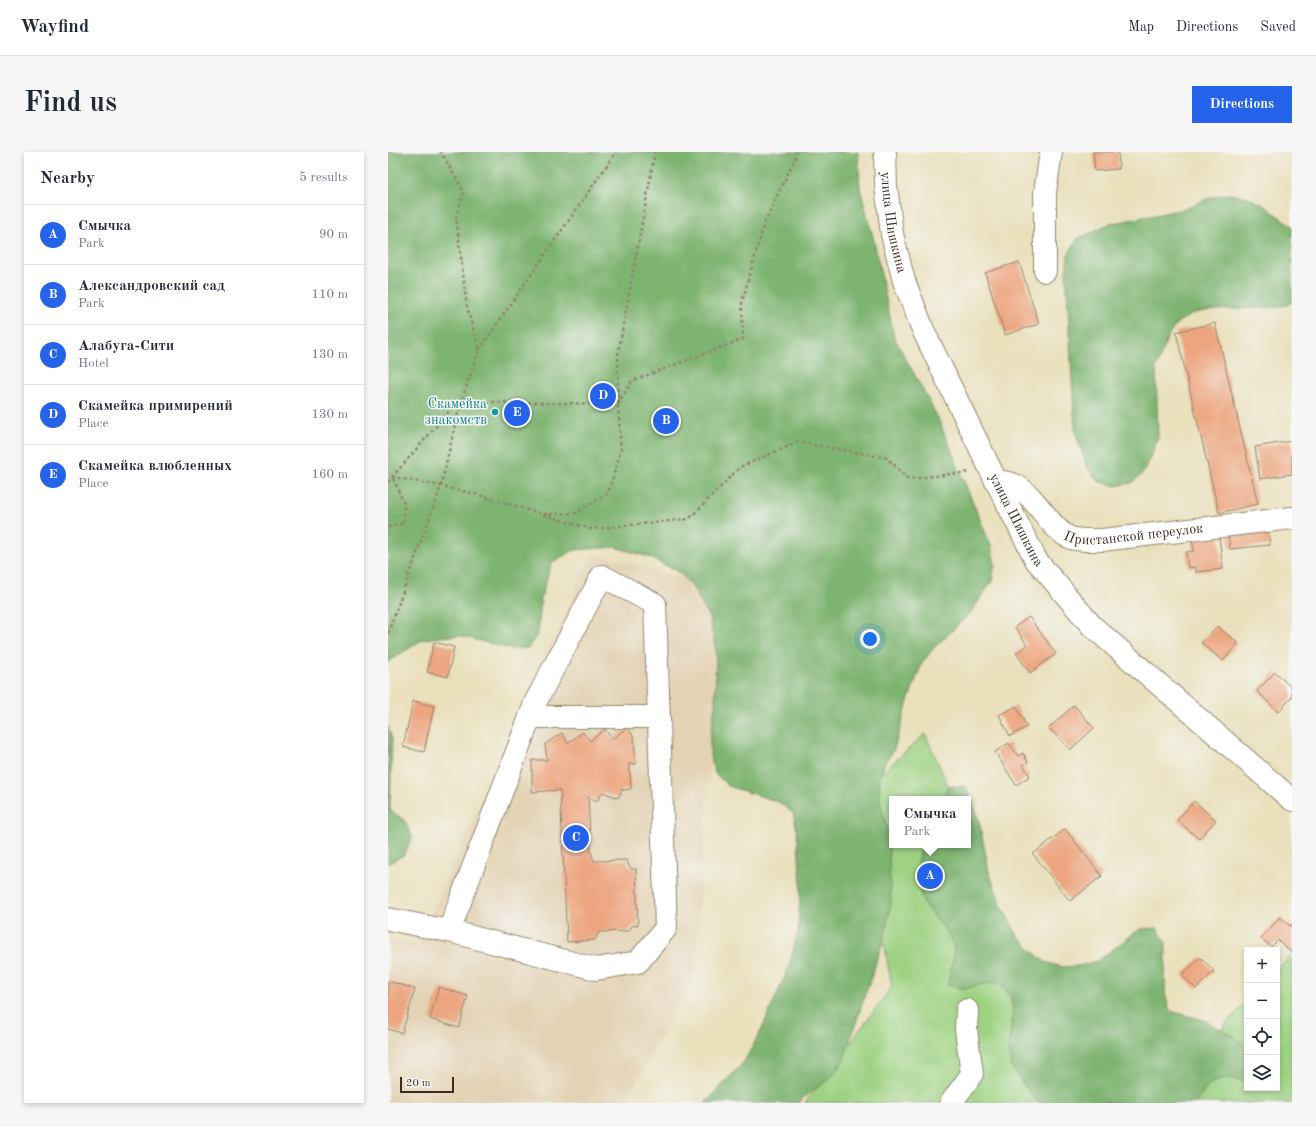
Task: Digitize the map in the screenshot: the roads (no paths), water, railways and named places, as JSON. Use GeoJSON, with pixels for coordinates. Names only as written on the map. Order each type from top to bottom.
{"type":"FeatureCollection","features":[{"type":"Feature","properties":{"kind":"street","name":"улица Шишкина"},"geometry":{"type":"LineString","coordinates":[[885,152],[886,186],[892,234],[904,281],[924,332],[1036,560],[1092,626],[1292,800]]}},
{"type":"Feature","properties":{"kind":"street"},"geometry":{"type":"LineString","coordinates":[[1045,271],[1045,193],[1052,152]]}},
{"type":"Feature","properties":{"kind":"street","name":"Пристанской переулок"},"geometry":{"type":"LineString","coordinates":[[996,481],[1012,484],[1020,489],[1031,498],[1058,529],[1070,537],[1085,540],[1102,540],[1292,518]]}},
{"type":"Feature","properties":{"kind":"street"},"geometry":{"type":"LineString","coordinates":[[388,919],[449,931],[596,969],[638,962],[666,928],[655,604],[602,576],[536,701],[449,931]]}},
{"type":"Feature","properties":{"kind":"street"},"geometry":{"type":"LineString","coordinates":[[530,717],[659,717]]}},
{"type":"Feature","properties":{"kind":"street"},"geometry":{"type":"LineString","coordinates":[[951,1103],[972,1074],[966,1029],[968,1010]]}},
{"type":"Feature","properties":{"kind":"place","name":"Скамейка примирений"},"geometry":{"type":"Point","coordinates":[603,396]}},
{"type":"Feature","properties":{"kind":"place","name":"Скамейка знакомств"},"geometry":{"type":"Point","coordinates":[495,412]}},
{"type":"Feature","properties":{"kind":"place","name":"Скамейка влюбленных"},"geometry":{"type":"Point","coordinates":[517,413]}},
{"type":"Feature","properties":{"kind":"place","name":"Александровский сад"},"geometry":{"type":"Point","coordinates":[666,421]}},
{"type":"Feature","properties":{"kind":"place","name":"Алабуга-Сити"},"geometry":{"type":"Point","coordinates":[576,838]}},
{"type":"Feature","properties":{"kind":"place","name":"Смычка"},"geometry":{"type":"Point","coordinates":[930,876]}}]}
